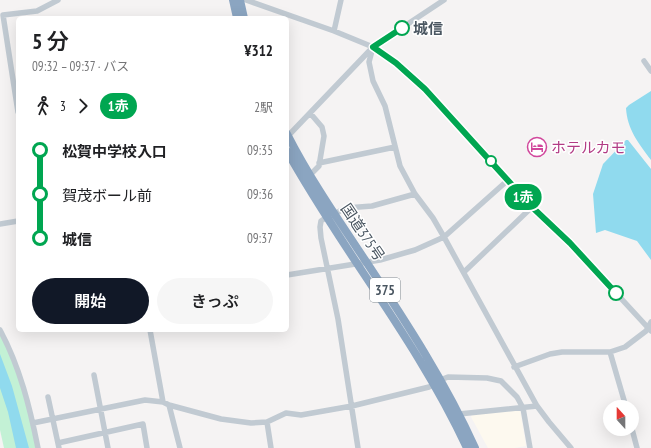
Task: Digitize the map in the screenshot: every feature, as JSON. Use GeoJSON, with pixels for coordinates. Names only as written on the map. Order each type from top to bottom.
{"type":"FeatureCollection","features":[{"type":"Feature","properties":{"kind":"highway"},"geometry":{"type":"LineString","coordinates":[[232,0],[236,16]]}},
{"type":"Feature","properties":{"kind":"highway"},"geometry":{"type":"LineString","coordinates":[[240,0],[244,16]]}},
{"type":"Feature","properties":{"kind":"highway","name":"国道375号"},"geometry":{"type":"LineString","coordinates":[[289,139],[310,175],[330,215],[357,263],[459,414],[475,448]]}},
{"type":"Feature","properties":{"kind":"highway","name":"国道375号"},"geometry":{"type":"LineString","coordinates":[[289,154],[330,215],[367,262],[402,316],[437,382],[467,448]]}},
{"type":"Feature","properties":{"kind":"street"},"geometry":{"type":"LineString","coordinates":[[16,98],[4,15],[37,11],[58,0]]}},
{"type":"Feature","properties":{"kind":"street"},"geometry":{"type":"LineString","coordinates":[[246,0],[334,31],[373,47],[396,63],[425,89],[532,207],[570,243],[650,327],[625,347],[610,352],[562,352],[550,354],[514,367]]}},
{"type":"Feature","properties":{"kind":"street"},"geometry":{"type":"LineString","coordinates":[[334,31],[341,0]]}},
{"type":"Feature","properties":{"kind":"street"},"geometry":{"type":"LineString","coordinates":[[289,134],[373,47],[444,0]]}},
{"type":"Feature","properties":{"kind":"street"},"geometry":{"type":"LineString","coordinates":[[373,47],[369,62],[373,81],[385,106],[400,166],[415,194],[433,218],[464,272],[514,367],[537,406],[571,448]]}},
{"type":"Feature","properties":{"kind":"street"},"geometry":{"type":"LineString","coordinates":[[644,61],[651,70]]}},
{"type":"Feature","properties":{"kind":"street"},"geometry":{"type":"LineString","coordinates":[[310,113],[322,127],[323,132],[319,163],[315,171],[310,175]]}},
{"type":"Feature","properties":{"kind":"street"},"geometry":{"type":"LineString","coordinates":[[319,163],[395,147]]}},
{"type":"Feature","properties":{"kind":"street"},"geometry":{"type":"LineString","coordinates":[[289,275],[328,267],[367,262],[415,250],[444,237],[508,180]]}},
{"type":"Feature","properties":{"kind":"street"},"geometry":{"type":"LineString","coordinates":[[358,448],[338,319],[321,238],[321,221],[346,208],[372,206],[415,194]]}},
{"type":"Feature","properties":{"kind":"street"},"geometry":{"type":"LineString","coordinates":[[464,272],[532,207]]}},
{"type":"Feature","properties":{"kind":"street"},"geometry":{"type":"LineString","coordinates":[[0,224],[16,222]]}},
{"type":"Feature","properties":{"kind":"street"},"geometry":{"type":"LineString","coordinates":[[0,330],[20,374],[38,448]]}},
{"type":"Feature","properties":{"kind":"street"},"geometry":{"type":"LineString","coordinates":[[150,332],[163,402]]}},
{"type":"Feature","properties":{"kind":"street"},"geometry":{"type":"LineString","coordinates":[[610,352],[624,400]]}},
{"type":"Feature","properties":{"kind":"street"},"geometry":{"type":"LineString","coordinates":[[94,375],[108,448]]}},
{"type":"Feature","properties":{"kind":"street"},"geometry":{"type":"LineString","coordinates":[[33,423],[145,400],[163,402],[221,419],[250,423],[267,422],[286,413],[301,415],[352,406],[429,387],[448,377],[487,378],[501,381],[517,397],[524,408],[530,448]]}},
{"type":"Feature","properties":{"kind":"street"},"geometry":{"type":"LineString","coordinates":[[48,397],[58,445],[105,432],[142,424],[147,448]]}},
{"type":"Feature","properties":{"kind":"street"},"geometry":{"type":"LineString","coordinates":[[169,405],[180,448]]}},
{"type":"Feature","properties":{"kind":"street"},"geometry":{"type":"LineString","coordinates":[[459,414],[537,406]]}},
{"type":"Feature","properties":{"kind":"street"},"geometry":{"type":"LineString","coordinates":[[267,422],[271,448]]}},
{"type":"Feature","properties":{"kind":"street"},"geometry":{"type":"LineString","coordinates":[[634,436],[638,448]]}},
{"type":"Feature","properties":{"kind":"shaded area"},"geometry":{"type":"Polygon","coordinates":[[[520,410],[526,446],[515,448],[488,448],[471,417],[472,414],[520,410]]]}},
{"type":"Feature","properties":{"kind":"green space"},"geometry":{"type":"Polygon","coordinates":[[[0,332],[21,379],[36,448],[4,448],[0,430],[0,332]]]}},
{"type":"Feature","properties":{"kind":"water"},"geometry":{"type":"Polygon","coordinates":[[[651,91],[651,160],[631,129],[626,108],[651,91]]]}},
{"type":"Feature","properties":{"kind":"water"},"geometry":{"type":"Polygon","coordinates":[[[626,140],[628,140],[651,169],[651,260],[637,241],[605,230],[596,233],[593,194],[603,164],[626,140]]]}},
{"type":"Feature","properties":{"kind":"water"},"geometry":{"type":"Polygon","coordinates":[[[0,354],[12,386],[29,448],[16,448],[8,412],[0,388],[0,354]]]}},
{"type":"Feature","properties":{"kind":"bus line","name":"1赤"},"geometry":{"type":"LineString","coordinates":[[402,28],[373,47],[396,63],[425,89],[532,207],[570,243],[616,293]]}},
{"type":"Feature","properties":{"kind":"place","name":"城信"},"geometry":{"type":"Point","coordinates":[402,28]}},
{"type":"Feature","properties":{"kind":"place","name":"ホテルカモ"},"geometry":{"type":"Point","coordinates":[537,147]}}]}
